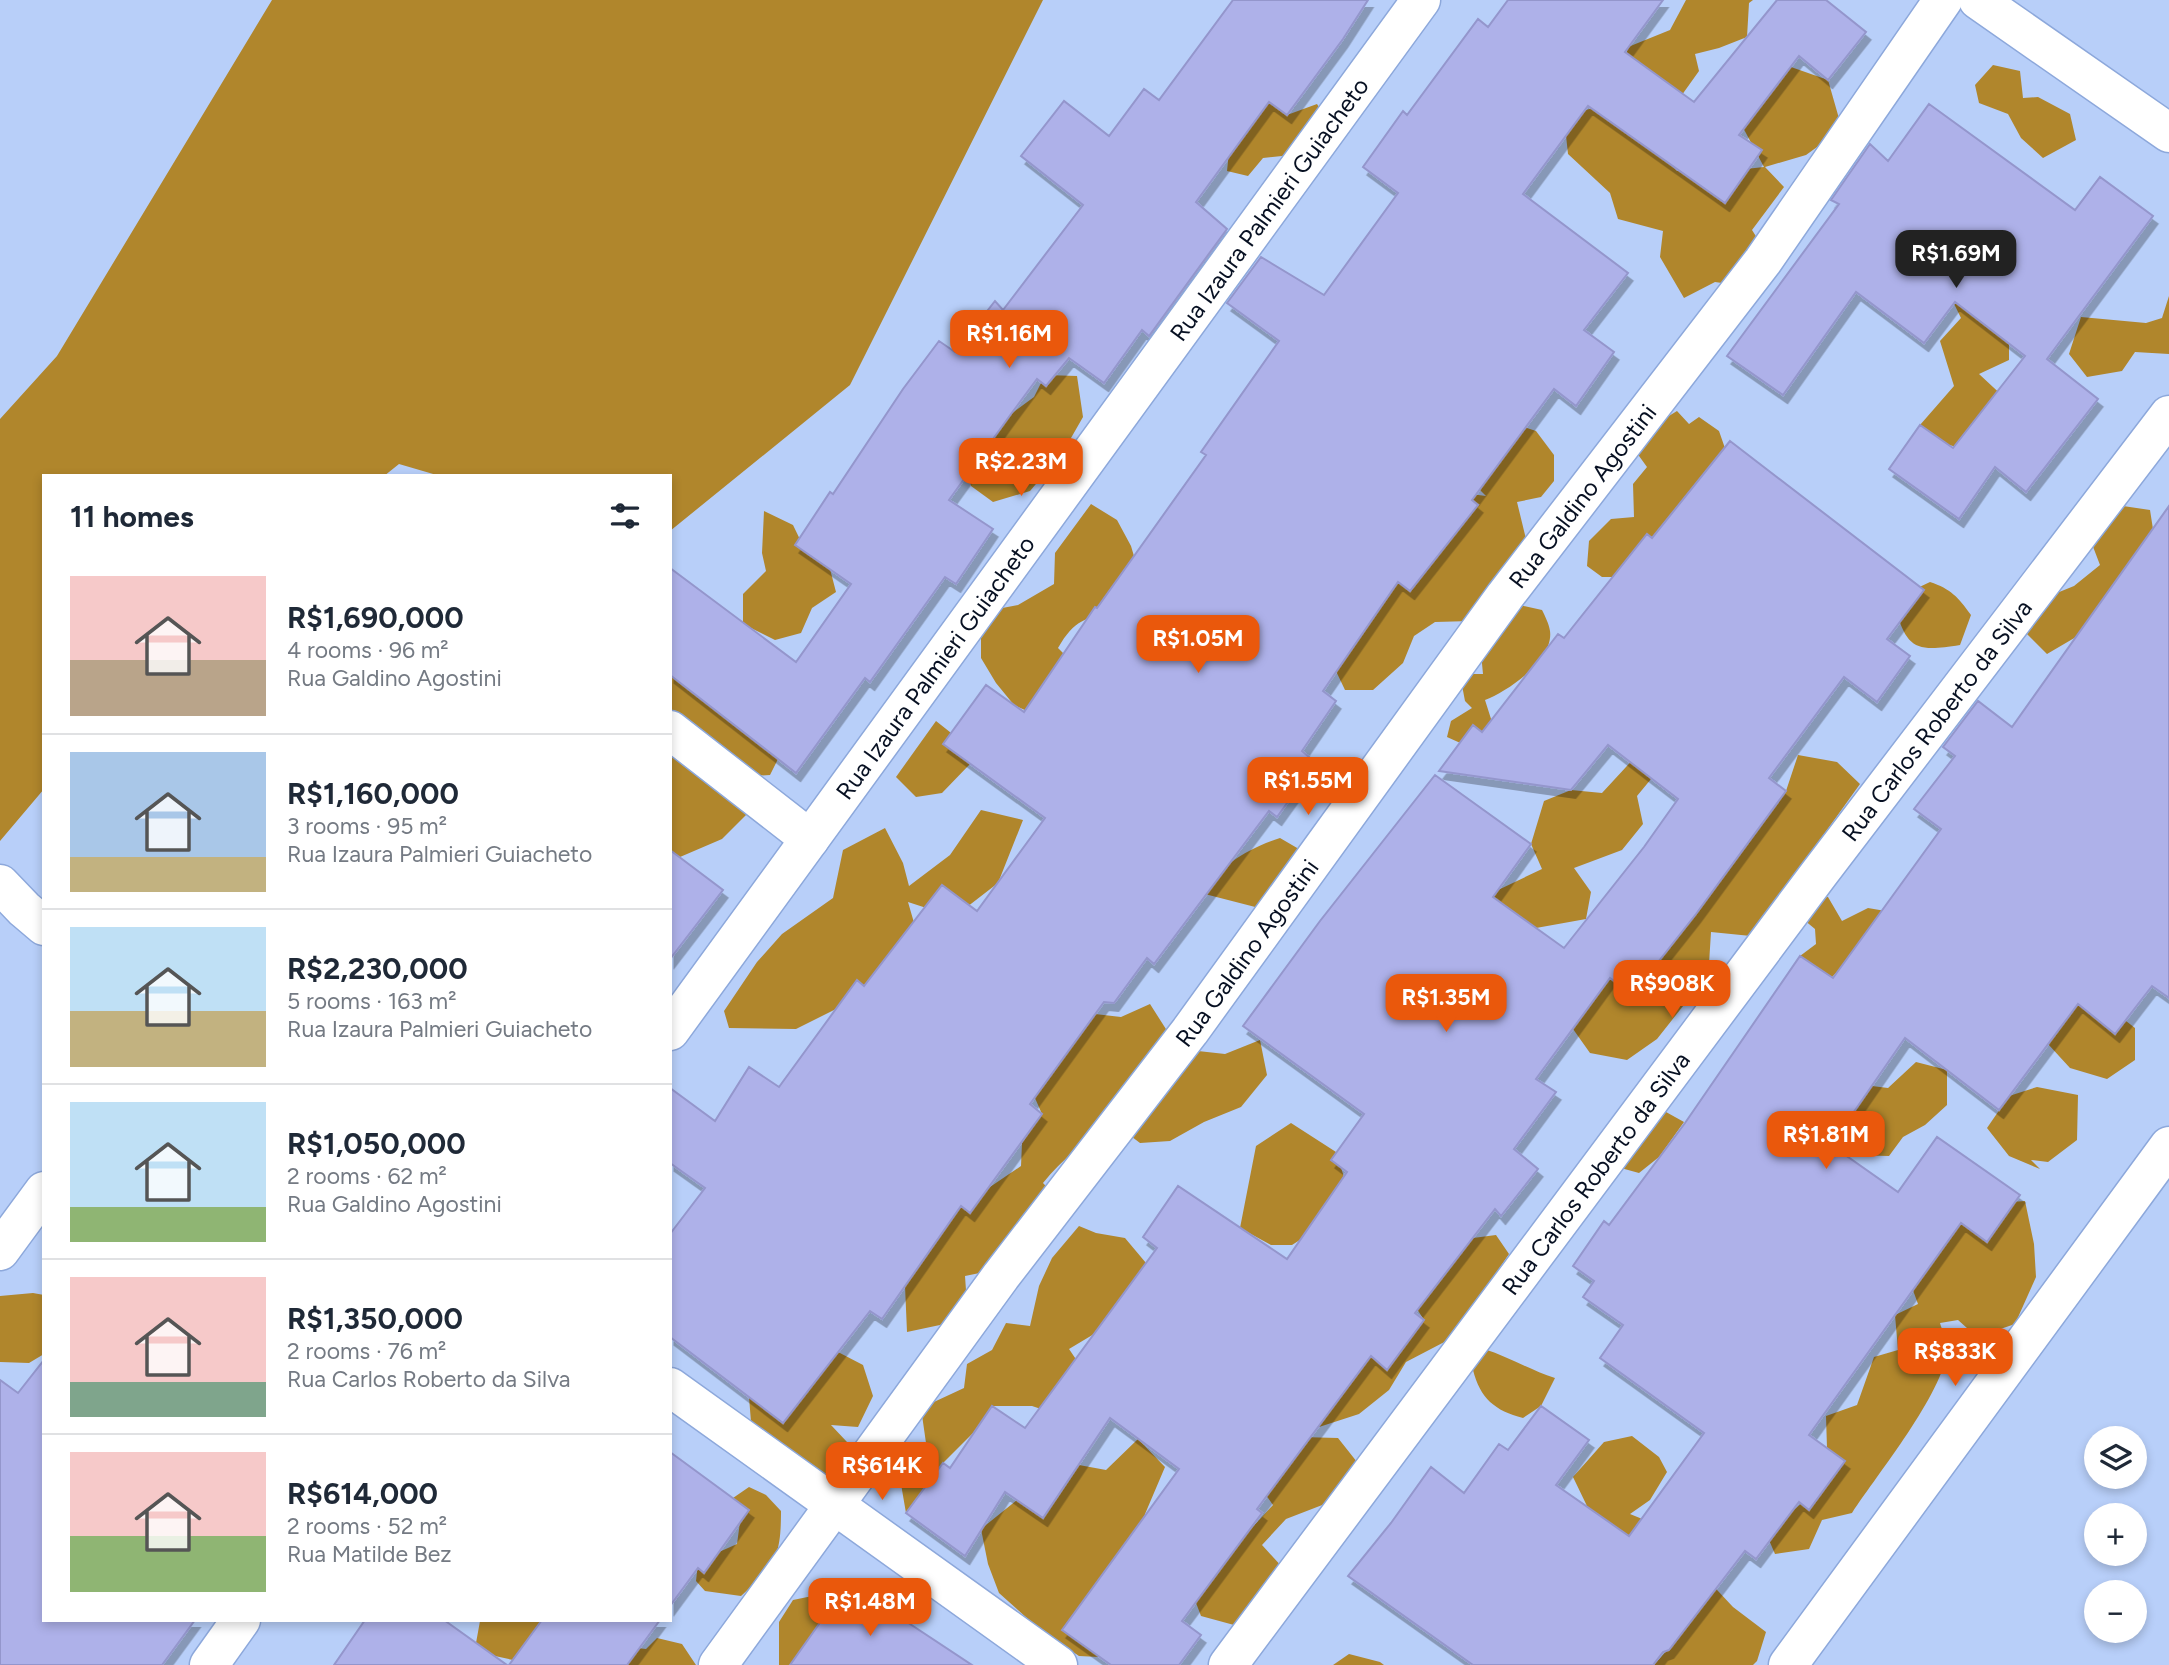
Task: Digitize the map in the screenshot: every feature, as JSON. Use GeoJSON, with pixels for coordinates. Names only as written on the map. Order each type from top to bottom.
{"type":"FeatureCollection","features":[{"type":"Feature","properties":{"kind":"street","name":"Rua Izaura Palmieri Guiacheto"},"geometry":{"type":"LineString","coordinates":[[672,1028],[1421,0]]}},
{"type":"Feature","properties":{"kind":"street","name":"Rua Galdino Agostini"},"geometry":{"type":"LineString","coordinates":[[718,1665],[1001,1276],[1190,1031],[1506,596],[1763,261],[1942,0]]}},
{"type":"Feature","properties":{"kind":"street"},"geometry":{"type":"LineString","coordinates":[[1978,0],[2169,133]]}},
{"type":"Feature","properties":{"kind":"street","name":"Rua Carlos Roberto da Silva"},"geometry":{"type":"LineString","coordinates":[[1228,1665],[1818,875],[2169,415]]}},
{"type":"Feature","properties":{"kind":"street"},"geometry":{"type":"LineString","coordinates":[[672,732],[810,839]]}},
{"type":"Feature","properties":{"kind":"street"},"geometry":{"type":"LineString","coordinates":[[0,884],[42,924]]}},
{"type":"Feature","properties":{"kind":"street"},"geometry":{"type":"LineString","coordinates":[[1788,1665],[2169,1146]]}},
{"type":"Feature","properties":{"kind":"street"},"geometry":{"type":"LineString","coordinates":[[0,1251],[42,1194]]}},
{"type":"Feature","properties":{"kind":"street"},"geometry":{"type":"LineString","coordinates":[[672,1388],[1058,1665]]}},
{"type":"Feature","properties":{"kind":"street"},"geometry":{"type":"LineString","coordinates":[[209,1665],[240,1622]]}},
{"type":"Feature","properties":{"kind":"shaded area"},"geometry":{"type":"Polygon","coordinates":[[[272,0],[1043,0],[850,385],[672,529],[672,474],[433,474],[399,464],[386,474],[42,474],[42,791],[0,841],[0,419],[57,356],[272,0]]]}},
{"type":"Feature","properties":{"kind":"shaded area"},"geometry":{"type":"Polygon","coordinates":[[[1686,0],[1753,0],[1749,3],[1747,37],[1695,54],[1699,71],[1647,138],[1677,171],[1718,172],[1764,167],[1739,120],[1757,89],[1791,67],[1828,80],[1842,129],[1806,155],[1765,167],[1784,187],[1752,230],[1764,249],[1736,285],[1715,282],[1684,298],[1660,257],[1663,231],[1618,219],[1610,193],[1568,154],[1564,117],[1602,105],[1621,78],[1628,47],[1670,30],[1686,0]]]}},
{"type":"Feature","properties":{"kind":"shaded area"},"geometry":{"type":"Polygon","coordinates":[[[1993,65],[2020,71],[2023,98],[2038,97],[2070,114],[2076,140],[2043,158],[2021,138],[2008,114],[1979,103],[1975,85],[1993,65]]]}},
{"type":"Feature","properties":{"kind":"shaded area"},"geometry":{"type":"Polygon","coordinates":[[[1269,102],[1287,115],[1317,104],[1325,117],[1301,154],[1263,158],[1248,176],[1227,171],[1229,152],[1269,102]]]}},
{"type":"Feature","properties":{"kind":"shaded area"},"geometry":{"type":"Polygon","coordinates":[[[1933,261],[2009,344],[2009,360],[1979,374],[2007,400],[1984,454],[1949,445],[1920,425],[1954,386],[1940,341],[1961,318],[1933,261]]]}},
{"type":"Feature","properties":{"kind":"shaded area"},"geometry":{"type":"Polygon","coordinates":[[[2169,296],[2169,354],[2135,352],[2122,371],[2087,377],[2069,354],[2081,317],[2146,323],[2162,318],[2169,296]]]}},
{"type":"Feature","properties":{"kind":"shaded area"},"geometry":{"type":"Polygon","coordinates":[[[1045,375],[1077,376],[1083,417],[1063,452],[1030,491],[993,502],[971,486],[966,452],[989,444],[1011,414],[1034,397],[1045,375]]]}},
{"type":"Feature","properties":{"kind":"shaded area"},"geometry":{"type":"Polygon","coordinates":[[[1677,411],[1689,424],[1699,417],[1719,431],[1727,454],[1626,577],[1602,577],[1587,566],[1589,541],[1611,519],[1634,517],[1633,484],[1647,467],[1634,449],[1651,427],[1677,411]]]}},
{"type":"Feature","properties":{"kind":"shaded area"},"geometry":{"type":"Polygon","coordinates":[[[1509,422],[1536,431],[1554,455],[1554,481],[1541,497],[1517,502],[1527,543],[1471,621],[1435,622],[1414,636],[1403,663],[1373,690],[1345,690],[1325,648],[1463,493],[1486,496],[1463,473],[1509,422]]]}},
{"type":"Feature","properties":{"kind":"shaded area"},"geometry":{"type":"Polygon","coordinates":[[[1091,504],[1117,520],[1131,546],[1136,563],[1116,612],[1082,621],[1070,631],[1058,648],[1079,669],[1049,721],[1014,705],[996,683],[981,658],[981,632],[992,610],[1018,605],[1054,584],[1055,553],[1091,504]]]}},
{"type":"Feature","properties":{"kind":"shaded area"},"geometry":{"type":"Polygon","coordinates":[[[2123,506],[2150,510],[2155,542],[2076,637],[2047,654],[2023,630],[2042,599],[2074,586],[2100,565],[2092,544],[2123,506]]]}},
{"type":"Feature","properties":{"kind":"shaded area"},"geometry":{"type":"Polygon","coordinates":[[[764,511],[793,525],[807,554],[830,569],[836,592],[812,608],[801,633],[775,640],[743,624],[743,594],[766,571],[762,553],[764,511]]]}},
{"type":"Feature","properties":{"kind":"shaded area"},"geometry":{"type":"Polygon","coordinates":[[[1930,582],[1954,594],[1971,615],[1960,645],[1924,647],[1916,645],[1904,632],[1895,607],[1911,591],[1930,582]]]}},
{"type":"Feature","properties":{"kind":"shaded area"},"geometry":{"type":"Polygon","coordinates":[[[1519,605],[1542,610],[1550,631],[1545,653],[1517,682],[1485,700],[1492,722],[1467,746],[1447,737],[1451,721],[1472,708],[1465,701],[1461,680],[1472,674],[1483,674],[1481,653],[1519,605]]]}},
{"type":"Feature","properties":{"kind":"shaded area"},"geometry":{"type":"Polygon","coordinates":[[[672,675],[790,735],[770,775],[749,776],[747,814],[722,839],[680,857],[672,851],[672,675]]]}},
{"type":"Feature","properties":{"kind":"shaded area"},"geometry":{"type":"Polygon","coordinates":[[[936,721],[965,744],[970,764],[942,793],[916,797],[896,777],[936,721]]]}},
{"type":"Feature","properties":{"kind":"shaded area"},"geometry":{"type":"Polygon","coordinates":[[[1638,754],[1656,773],[1637,796],[1643,824],[1622,850],[1574,868],[1591,892],[1586,919],[1536,928],[1485,909],[1498,890],[1542,869],[1531,844],[1544,801],[1571,790],[1602,793],[1638,754]]]}},
{"type":"Feature","properties":{"kind":"shaded area"},"geometry":{"type":"Polygon","coordinates":[[[1798,755],[1837,762],[1860,784],[1751,936],[1711,932],[1709,964],[1687,980],[1687,1001],[1657,1039],[1627,1060],[1590,1053],[1573,1029],[1596,973],[1738,843],[1750,841],[1758,811],[1786,791],[1798,755]]]}},
{"type":"Feature","properties":{"kind":"shaded area"},"geometry":{"type":"Polygon","coordinates":[[[981,810],[1023,820],[998,883],[954,917],[908,902],[919,940],[898,978],[796,1029],[729,1028],[724,1011],[757,962],[782,934],[833,898],[843,850],[885,828],[903,863],[909,886],[950,855],[981,810]]]}},
{"type":"Feature","properties":{"kind":"shaded area"},"geometry":{"type":"Polygon","coordinates":[[[1280,838],[1304,852],[1263,909],[1197,892],[1235,860],[1280,838]]]}},
{"type":"Feature","properties":{"kind":"shaded area"},"geometry":{"type":"Polygon","coordinates":[[[1814,895],[1828,897],[1842,921],[1868,908],[1897,913],[1847,988],[1838,971],[1826,983],[1797,976],[1800,956],[1816,944],[1815,929],[1798,915],[1814,895]]]}},
{"type":"Feature","properties":{"kind":"shaded area"},"geometry":{"type":"Polygon","coordinates":[[[2075,1002],[2112,1010],[2135,1028],[2135,1060],[2107,1079],[2070,1068],[2048,1044],[2075,1002]]]}},
{"type":"Feature","properties":{"kind":"shaded area"},"geometry":{"type":"Polygon","coordinates":[[[1150,1004],[1171,1037],[1189,1050],[1225,1054],[1260,1040],[1267,1075],[1241,1107],[1204,1122],[1170,1141],[1140,1143],[1107,1118],[1043,1183],[1056,1197],[1004,1268],[965,1276],[968,1319],[907,1332],[905,1286],[959,1208],[1021,1166],[1022,1143],[1042,1114],[1024,1073],[1095,1014],[1121,1017],[1150,1004]]]}},
{"type":"Feature","properties":{"kind":"shaded area"},"geometry":{"type":"Polygon","coordinates":[[[1916,1062],[1947,1070],[1947,1105],[1925,1125],[1903,1137],[1889,1156],[1845,1155],[1831,1144],[1845,1098],[1872,1086],[1888,1088],[1916,1062]]]}},
{"type":"Feature","properties":{"kind":"shaded area"},"geometry":{"type":"Polygon","coordinates":[[[2037,1087],[2078,1095],[2077,1140],[2048,1162],[2031,1160],[2040,1169],[2009,1156],[1987,1128],[2009,1096],[2037,1087]]]}},
{"type":"Feature","properties":{"kind":"shaded area"},"geometry":{"type":"Polygon","coordinates":[[[1657,1107],[1684,1122],[1659,1157],[1639,1173],[1610,1165],[1657,1107]]]}},
{"type":"Feature","properties":{"kind":"shaded area"},"geometry":{"type":"Polygon","coordinates":[[[1291,1123],[1336,1152],[1344,1177],[1320,1227],[1292,1245],[1271,1245],[1240,1228],[1256,1146],[1291,1123]]]}},
{"type":"Feature","properties":{"kind":"shaded area"},"geometry":{"type":"Polygon","coordinates":[[[2025,1201],[2034,1244],[2036,1277],[2015,1324],[1977,1337],[1958,1320],[1940,1323],[1948,1349],[1934,1388],[1908,1433],[1852,1513],[1822,1520],[1809,1549],[1775,1554],[1766,1533],[1833,1477],[1827,1448],[1826,1416],[1857,1405],[1874,1357],[1898,1350],[1895,1315],[1918,1304],[1906,1271],[1970,1205],[2025,1201]]]}},
{"type":"Feature","properties":{"kind":"shaded area"},"geometry":{"type":"Polygon","coordinates":[[[1079,1226],[1096,1233],[1125,1238],[1146,1263],[1094,1334],[1069,1349],[1092,1383],[1071,1419],[1032,1406],[992,1406],[973,1433],[943,1463],[935,1491],[906,1513],[901,1484],[927,1450],[921,1408],[964,1388],[967,1364],[992,1350],[1006,1323],[1030,1326],[1039,1286],[1052,1258],[1079,1226]]]}},
{"type":"Feature","properties":{"kind":"shaded area"},"geometry":{"type":"Polygon","coordinates":[[[1496,1235],[1509,1254],[1452,1338],[1406,1362],[1389,1390],[1359,1414],[1319,1427],[1290,1403],[1424,1320],[1412,1301],[1473,1238],[1496,1235]]]}},
{"type":"Feature","properties":{"kind":"shaded area"},"geometry":{"type":"Polygon","coordinates":[[[42,1295],[42,1355],[29,1363],[0,1362],[0,1296],[42,1295]]]}},
{"type":"Feature","properties":{"kind":"shaded area"},"geometry":{"type":"Polygon","coordinates":[[[1484,1349],[1555,1378],[1541,1406],[1523,1418],[1490,1402],[1480,1388],[1473,1370],[1484,1349]]]}},
{"type":"Feature","properties":{"kind":"shaded area"},"geometry":{"type":"Polygon","coordinates":[[[838,1352],[863,1365],[873,1396],[858,1427],[831,1425],[847,1442],[845,1462],[818,1482],[752,1434],[749,1397],[838,1352]]]}},
{"type":"Feature","properties":{"kind":"shaded area"},"geometry":{"type":"Polygon","coordinates":[[[1632,1436],[1659,1457],[1667,1472],[1650,1500],[1630,1514],[1662,1527],[1631,1574],[1566,1492],[1587,1506],[1573,1477],[1604,1442],[1632,1436]]]}},
{"type":"Feature","properties":{"kind":"shaded area"},"geometry":{"type":"Polygon","coordinates":[[[1300,1437],[1338,1438],[1357,1462],[1330,1502],[1286,1519],[1262,1545],[1284,1569],[1234,1625],[1201,1616],[1190,1587],[1216,1546],[1249,1531],[1273,1505],[1255,1480],[1300,1437]]]}},
{"type":"Feature","properties":{"kind":"shaded area"},"geometry":{"type":"Polygon","coordinates":[[[1138,1439],[1165,1467],[1145,1514],[1138,1558],[1105,1612],[1099,1657],[1079,1656],[1038,1628],[999,1593],[988,1564],[981,1529],[1017,1500],[1056,1500],[1079,1465],[1106,1470],[1138,1439]]]}},
{"type":"Feature","properties":{"kind":"shaded area"},"geometry":{"type":"Polygon","coordinates":[[[749,1487],[766,1495],[781,1511],[780,1540],[774,1560],[741,1596],[705,1591],[696,1581],[699,1554],[719,1552],[737,1544],[740,1522],[733,1498],[749,1487]]]}},
{"type":"Feature","properties":{"kind":"shaded area"},"geometry":{"type":"Polygon","coordinates":[[[1703,1575],[1733,1607],[1766,1632],[1757,1661],[1753,1665],[1654,1665],[1684,1631],[1665,1609],[1703,1575]]]}},
{"type":"Feature","properties":{"kind":"shaded area"},"geometry":{"type":"Polygon","coordinates":[[[822,1594],[827,1617],[818,1665],[779,1665],[779,1622],[793,1600],[822,1594]]]}},
{"type":"Feature","properties":{"kind":"shaded area"},"geometry":{"type":"Polygon","coordinates":[[[480,1622],[603,1622],[513,1660],[495,1656],[476,1643],[480,1622]]]}},
{"type":"Feature","properties":{"kind":"shaded area"},"geometry":{"type":"Polygon","coordinates":[[[657,1638],[682,1644],[696,1665],[604,1665],[619,1646],[646,1649],[657,1638]]]}},
{"type":"Feature","properties":{"kind":"shaded area"},"geometry":{"type":"Polygon","coordinates":[[[1349,1654],[1380,1662],[1384,1665],[1333,1665],[1349,1654]]]}},
{"type":"Feature","properties":{"kind":"building"},"geometry":{"type":"Polygon","coordinates":[[[1233,0],[1368,0],[1287,115],[1269,102],[1196,202],[1227,229],[1149,336],[1142,330],[1104,383],[1069,358],[1046,386],[1037,379],[1011,414],[949,500],[993,529],[956,584],[945,577],[870,682],[865,678],[796,773],[672,677],[672,569],[796,662],[851,584],[795,545],[939,341],[955,352],[995,301],[1003,310],[1083,205],[1021,156],[1064,101],[1109,136],[1144,89],[1159,100],[1233,0]]]}},
{"type":"Feature","properties":{"kind":"building"},"geometry":{"type":"Polygon","coordinates":[[[1508,0],[1663,0],[1625,52],[1694,102],[1777,0],[1826,0],[1866,32],[1828,80],[1799,56],[1739,135],[1762,150],[1725,203],[1588,106],[1523,194],[1628,273],[1584,330],[1614,352],[1576,406],[1554,389],[1472,500],[1478,505],[1410,591],[1398,582],[1323,691],[1336,701],[1302,751],[1316,763],[1277,817],[1269,811],[1154,964],[1147,958],[1114,1003],[1104,1002],[1030,1104],[1042,1114],[970,1213],[961,1206],[882,1319],[870,1311],[783,1423],[672,1339],[672,1231],[705,1188],[672,1164],[672,1089],[715,1121],[749,1067],[779,1087],[857,980],[864,986],[942,885],[977,911],[1045,818],[943,744],[986,685],[1024,712],[1095,607],[1097,608],[1206,455],[1201,452],[1279,341],[1227,303],[1261,257],[1324,295],[1398,193],[1363,167],[1403,111],[1407,115],[1478,19],[1488,27],[1508,0]]]}},
{"type":"Feature","properties":{"kind":"building"},"geometry":{"type":"Polygon","coordinates":[[[1929,104],[2075,210],[2100,177],[2153,216],[2047,359],[2098,399],[2026,492],[1995,467],[1959,519],[1889,469],[1920,425],[1953,448],[2025,356],[1955,302],[1924,343],[1856,292],[1783,395],[1727,356],[1839,204],[1831,200],[1870,144],[1888,161],[1929,104]]]}},
{"type":"Feature","properties":{"kind":"building"},"geometry":{"type":"Polygon","coordinates":[[[1730,441],[1924,590],[1887,639],[1910,656],[1877,702],[1844,677],[1769,778],[1786,791],[1696,914],[1632,995],[1610,978],[1536,1079],[1556,1092],[1514,1149],[1538,1169],[1501,1216],[1495,1209],[1415,1313],[1424,1320],[1387,1370],[1371,1356],[1257,1509],[1262,1513],[1182,1621],[1201,1635],[1179,1665],[1111,1665],[1062,1630],[1179,1469],[1110,1418],[1043,1518],[1005,1492],[965,1556],[906,1513],[943,1463],[950,1468],[992,1406],[1025,1428],[1157,1248],[1143,1237],[1178,1186],[1287,1259],[1347,1172],[1331,1160],[1364,1114],[1243,1026],[1320,921],[1435,775],[1531,844],[1493,897],[1564,948],[1644,847],[1678,799],[1608,745],[1571,790],[1439,771],[1473,725],[1482,732],[1558,634],[1564,638],[1647,534],[1652,538],[1730,441]]]}},
{"type":"Feature","properties":{"kind":"building"},"geometry":{"type":"Polygon","coordinates":[[[2169,506],[2169,998],[2152,986],[2115,1034],[2078,1004],[1999,1110],[1905,1038],[1831,1145],[1898,1192],[1937,1137],[2020,1195],[1987,1242],[1961,1223],[1809,1435],[1845,1461],[1809,1510],[1799,1502],[1756,1559],[1745,1551],[1669,1650],[1663,1652],[1653,1665],[1473,1665],[1348,1576],[1391,1523],[1431,1467],[1464,1493],[1499,1444],[1508,1450],[1541,1406],[1589,1440],[1556,1485],[1629,1536],[1704,1433],[1600,1358],[1623,1325],[1583,1297],[1594,1281],[1573,1266],[1604,1221],[1609,1225],[1685,1123],[1800,956],[1833,978],[1941,829],[1914,809],[1955,756],[1943,747],[1978,701],[2012,727],[2169,506]]]}},
{"type":"Feature","properties":{"kind":"building"},"geometry":{"type":"Polygon","coordinates":[[[672,852],[723,890],[672,956],[672,852]]]}},
{"type":"Feature","properties":{"kind":"building"},"geometry":{"type":"Polygon","coordinates":[[[42,1363],[42,1622],[194,1622],[162,1665],[0,1665],[0,1380],[18,1393],[42,1363]]]}},
{"type":"Feature","properties":{"kind":"building"},"geometry":{"type":"Polygon","coordinates":[[[672,1453],[749,1510],[704,1573],[698,1568],[672,1603],[672,1453]]]}},
{"type":"Feature","properties":{"kind":"building"},"geometry":{"type":"Polygon","coordinates":[[[848,1583],[972,1665],[790,1665],[848,1583]]]}},
{"type":"Feature","properties":{"kind":"building"},"geometry":{"type":"Polygon","coordinates":[[[364,1622],[447,1622],[507,1665],[334,1665],[364,1622]]]}},
{"type":"Feature","properties":{"kind":"building"},"geometry":{"type":"Polygon","coordinates":[[[541,1622],[659,1622],[627,1665],[509,1665],[541,1622]]]}}]}
